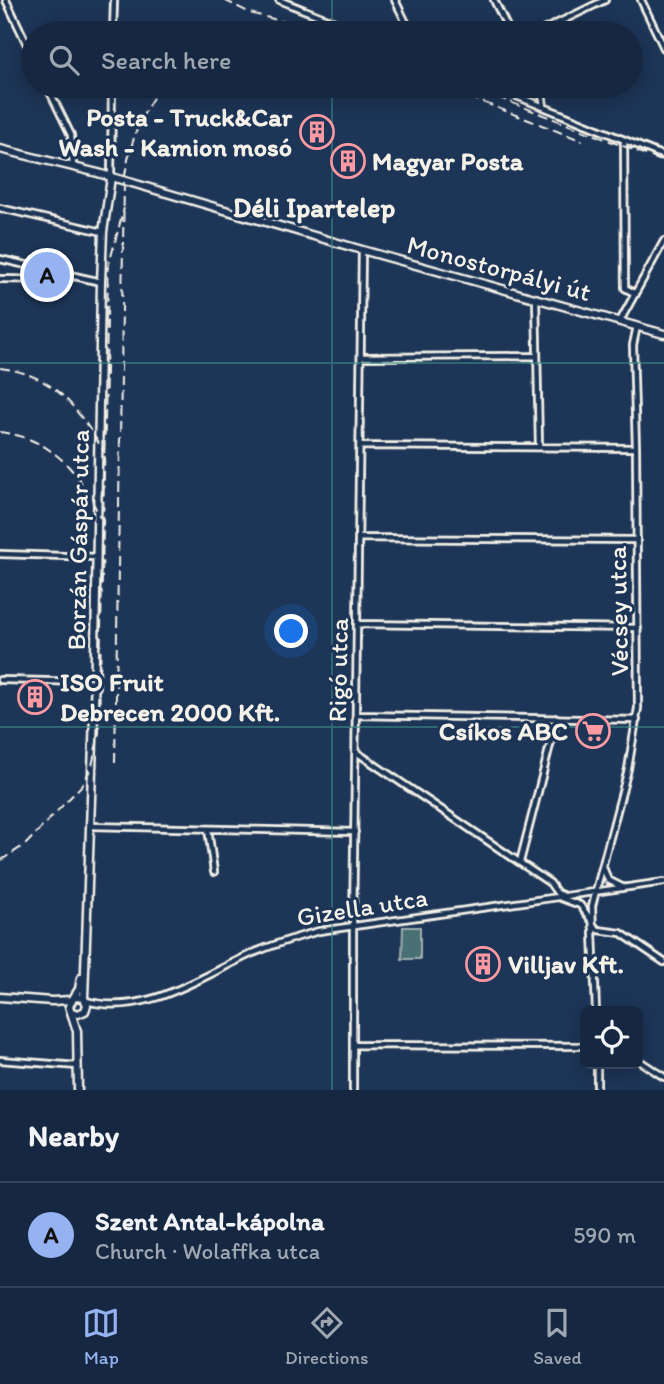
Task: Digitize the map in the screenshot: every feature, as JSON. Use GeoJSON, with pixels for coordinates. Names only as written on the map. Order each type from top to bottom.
{"type":"FeatureCollection","features":[{"type":"Feature","properties":{"kind":"street"},"geometry":{"type":"LineString","coordinates":[[6,0],[21,32]]}},
{"type":"Feature","properties":{"kind":"street"},"geometry":{"type":"LineString","coordinates":[[113,21],[114,0]]}},
{"type":"Feature","properties":{"kind":"street"},"geometry":{"type":"LineString","coordinates":[[279,0],[332,21]]}},
{"type":"Feature","properties":{"kind":"street"},"geometry":{"type":"LineString","coordinates":[[395,0],[405,21]]}},
{"type":"Feature","properties":{"kind":"street"},"geometry":{"type":"LineString","coordinates":[[494,0],[504,21]]}},
{"type":"Feature","properties":{"kind":"street"},"geometry":{"type":"LineString","coordinates":[[562,21],[605,0]]}},
{"type":"Feature","properties":{"kind":"street"},"geometry":{"type":"LineString","coordinates":[[641,0],[664,48]]}},
{"type":"Feature","properties":{"kind":"street"},"geometry":{"type":"LineString","coordinates":[[53,98],[71,135],[73,166]]}},
{"type":"Feature","properties":{"kind":"street"},"geometry":{"type":"LineString","coordinates":[[110,178],[112,98]]}},
{"type":"Feature","properties":{"kind":"street"},"geometry":{"type":"LineString","coordinates":[[522,98],[664,156]]}},
{"type":"Feature","properties":{"kind":"street"},"geometry":{"type":"LineString","coordinates":[[543,98],[544,107]]}},
{"type":"Feature","properties":{"kind":"street"},"geometry":{"type":"LineString","coordinates":[[624,140],[625,288],[636,294]]}},
{"type":"Feature","properties":{"kind":"street","name":"Monostorpályi út"},"geometry":{"type":"LineString","coordinates":[[0,149],[73,166],[664,334]]}},
{"type":"Feature","properties":{"kind":"street","name":"Borzán Gáspár utca"},"geometry":{"type":"LineString","coordinates":[[77,1031],[85,1000],[95,682],[101,282],[103,232],[110,178]]}},
{"type":"Feature","properties":{"kind":"street"},"geometry":{"type":"LineString","coordinates":[[0,208],[103,232]]}},
{"type":"Feature","properties":{"kind":"street"},"geometry":{"type":"LineString","coordinates":[[620,321],[664,241]]}},
{"type":"Feature","properties":{"kind":"street","name":"Rigó utca"},"geometry":{"type":"LineString","coordinates":[[353,1090],[362,250]]}},
{"type":"Feature","properties":{"kind":"street"},"geometry":{"type":"LineString","coordinates":[[0,259],[101,282]]}},
{"type":"Feature","properties":{"kind":"street"},"geometry":{"type":"LineString","coordinates":[[0,279],[58,280],[73,277]]}},
{"type":"Feature","properties":{"kind":"street"},"geometry":{"type":"LineString","coordinates":[[536,297],[539,447]]}},
{"type":"Feature","properties":{"kind":"street","name":"Vécsey utca"},"geometry":{"type":"LineString","coordinates":[[596,1006],[593,923],[595,892],[628,769],[637,720],[636,448],[632,345],[637,326]]}},
{"type":"Feature","properties":{"kind":"street"},"geometry":{"type":"LineString","coordinates":[[361,357],[537,356]]}},
{"type":"Feature","properties":{"kind":"street"},"geometry":{"type":"LineString","coordinates":[[360,446],[636,448]]}},
{"type":"Feature","properties":{"kind":"street"},"geometry":{"type":"LineString","coordinates":[[359,538],[637,540]]}},
{"type":"Feature","properties":{"kind":"street"},"geometry":{"type":"LineString","coordinates":[[0,554],[97,556]]}},
{"type":"Feature","properties":{"kind":"street"},"geometry":{"type":"LineString","coordinates":[[358,624],[638,628]]}},
{"type":"Feature","properties":{"kind":"street"},"geometry":{"type":"LineString","coordinates":[[0,680],[95,682]]}},
{"type":"Feature","properties":{"kind":"street"},"geometry":{"type":"LineString","coordinates":[[357,715],[637,720]]}},
{"type":"Feature","properties":{"kind":"street"},"geometry":{"type":"LineString","coordinates":[[520,862],[558,718]]}},
{"type":"Feature","properties":{"kind":"street"},"geometry":{"type":"LineString","coordinates":[[356,752],[520,862],[563,896]]}},
{"type":"Feature","properties":{"kind":"street"},"geometry":{"type":"LineString","coordinates":[[90,826],[355,832]]}},
{"type":"Feature","properties":{"kind":"street"},"geometry":{"type":"LineString","coordinates":[[208,829],[214,872]]}},
{"type":"Feature","properties":{"kind":"street"},"geometry":{"type":"LineString","coordinates":[[603,864],[610,882],[627,887]]}},
{"type":"Feature","properties":{"kind":"street"},"geometry":{"type":"LineString","coordinates":[[547,882],[551,898],[574,901],[598,930],[607,932]]}},
{"type":"Feature","properties":{"kind":"street","name":"Gizella utca"},"geometry":{"type":"LineString","coordinates":[[83,1012],[105,1005],[157,997],[290,938],[353,926],[664,882]]}},
{"type":"Feature","properties":{"kind":"street"},"geometry":{"type":"LineString","coordinates":[[594,941],[598,935],[615,931],[664,962]]}},
{"type":"Feature","properties":{"kind":"street","name":"Borzán Gáspár utca"},"geometry":{"type":"LineString","coordinates":[[71,1010],[79,989],[85,945]]}},
{"type":"Feature","properties":{"kind":"street"},"geometry":{"type":"LineString","coordinates":[[0,998],[52,1002],[85,1000]]}},
{"type":"Feature","properties":{"kind":"street","name":"Gizella utca"},"geometry":{"type":"LineString","coordinates":[[85,1000],[105,1005]]}},
{"type":"Feature","properties":{"kind":"street"},"geometry":{"type":"LineString","coordinates":[[52,1002],[83,1012]]}},
{"type":"Feature","properties":{"kind":"street"},"geometry":{"type":"LineString","coordinates":[[71,1010],[77,1031],[78,1090]]}},
{"type":"Feature","properties":{"kind":"street"},"geometry":{"type":"LineString","coordinates":[[353,1045],[580,1046]]}},
{"type":"Feature","properties":{"kind":"street"},"geometry":{"type":"LineString","coordinates":[[0,1060],[78,1066]]}},
{"type":"Feature","properties":{"kind":"street"},"geometry":{"type":"LineString","coordinates":[[643,1063],[664,1077]]}},
{"type":"Feature","properties":{"kind":"street"},"geometry":{"type":"LineString","coordinates":[[597,1069],[597,1090]]}},
{"type":"Feature","properties":{"kind":"green space"},"geometry":{"type":"Polygon","coordinates":[[[403,927],[420,927],[420,959],[402,959],[403,927]]]}},
{"type":"Feature","properties":{"kind":"railway"},"geometry":{"type":"LineString","coordinates":[[224,0],[250,13],[281,21]]}},
{"type":"Feature","properties":{"kind":"railway"},"geometry":{"type":"LineString","coordinates":[[115,762],[124,181],[136,131],[153,98]]}},
{"type":"Feature","properties":{"kind":"railway"},"geometry":{"type":"LineString","coordinates":[[472,98],[583,141]]}},
{"type":"Feature","properties":{"kind":"railway"},"geometry":{"type":"LineString","coordinates":[[500,98],[664,162]]}},
{"type":"Feature","properties":{"kind":"railway"},"geometry":{"type":"LineString","coordinates":[[0,861],[26,844],[83,784],[92,766],[99,733],[108,268],[124,208]]}},
{"type":"Feature","properties":{"kind":"railway"},"geometry":{"type":"LineString","coordinates":[[0,368],[20,372],[51,386],[75,409],[105,453]]}},
{"type":"Feature","properties":{"kind":"railway"},"geometry":{"type":"LineString","coordinates":[[0,432],[34,442],[62,460],[84,486],[100,518]]}},
{"type":"Feature","properties":{"kind":"place","name":"Posta - Truck&Car Wash - Kamion mosó"},"geometry":{"type":"Point","coordinates":[317,132]}},
{"type":"Feature","properties":{"kind":"place","name":"Magyar Posta"},"geometry":{"type":"Point","coordinates":[348,161]}},
{"type":"Feature","properties":{"kind":"place","name":"Szent Antal-kápolna"},"geometry":{"type":"Point","coordinates":[47,275]}},
{"type":"Feature","properties":{"kind":"place","name":"ISO Fruit Debrecen 2000 Kft."},"geometry":{"type":"Point","coordinates":[35,697]}},
{"type":"Feature","properties":{"kind":"place","name":"Csíkos ABC"},"geometry":{"type":"Point","coordinates":[593,731]}},
{"type":"Feature","properties":{"kind":"place","name":"Villjav Kft."},"geometry":{"type":"Point","coordinates":[483,964]}},
{"type":"Feature","properties":{"kind":"district","name":"Déli Ipartelep"},"geometry":{"type":"Point","coordinates":[314,207]}}]}
